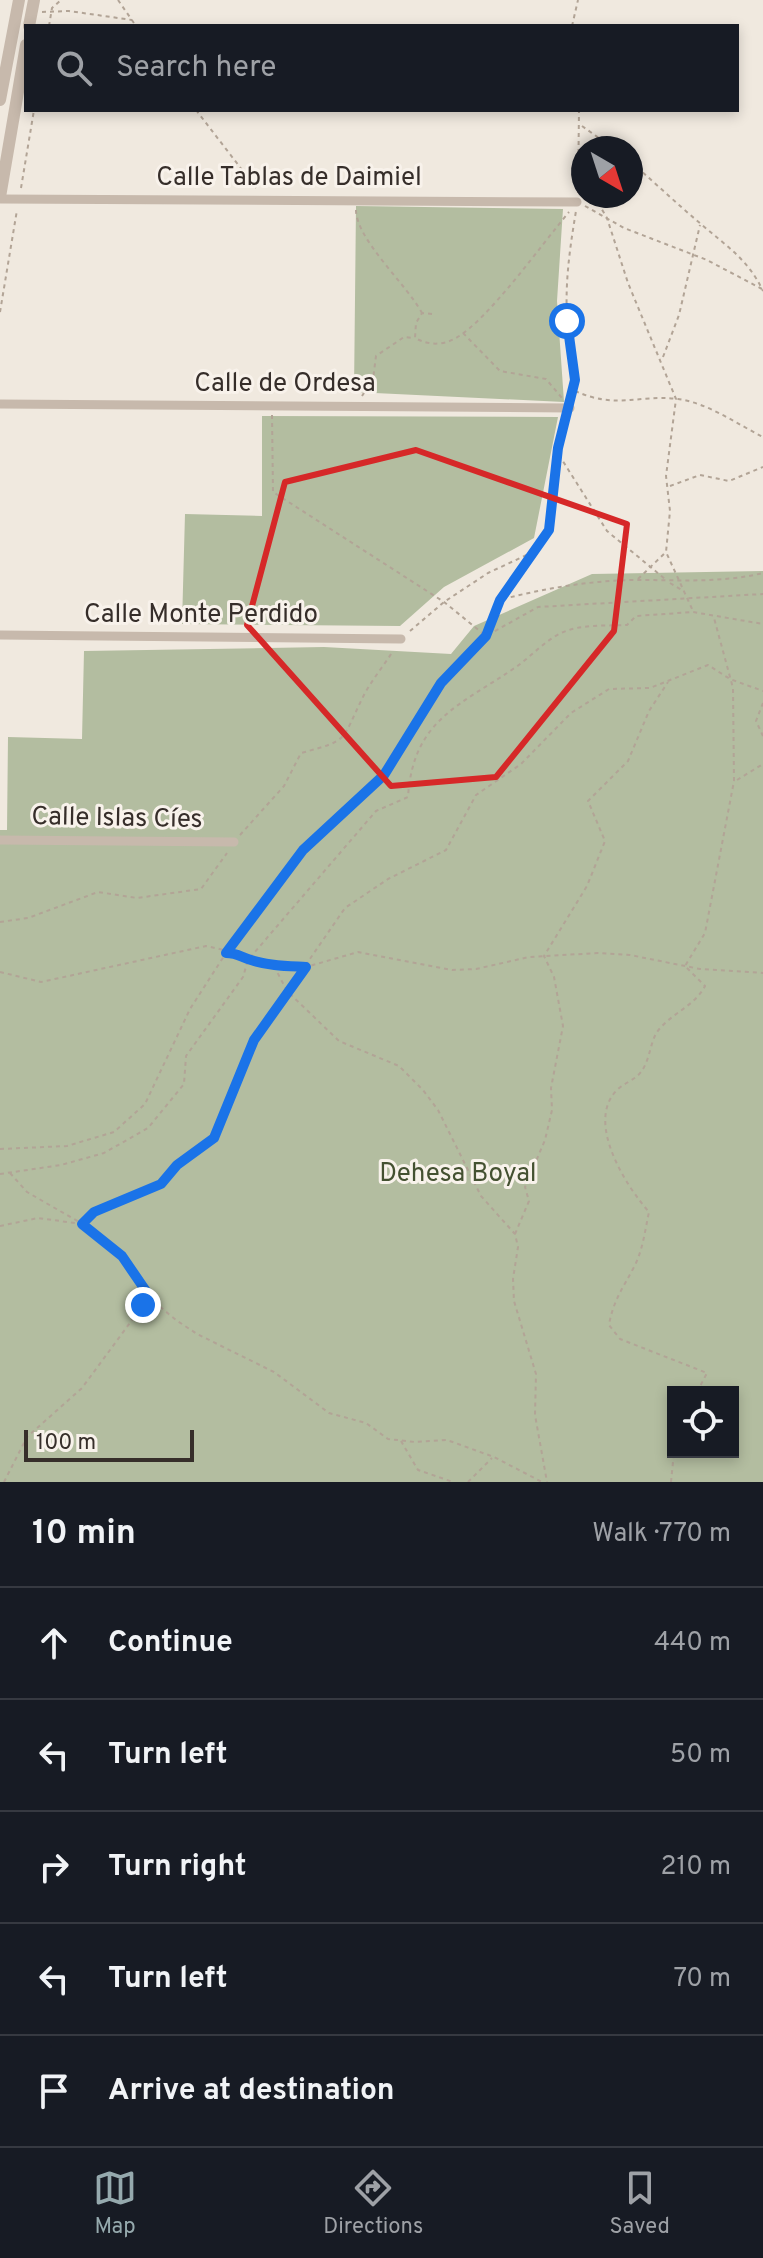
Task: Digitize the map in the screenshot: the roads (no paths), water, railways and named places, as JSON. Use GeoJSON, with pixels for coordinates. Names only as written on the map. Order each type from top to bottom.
{"type":"FeatureCollection","features":[{"type":"Feature","properties":{"kind":"street"},"geometry":{"type":"LineString","coordinates":[[0,100],[19,0]]}},
{"type":"Feature","properties":{"kind":"street"},"geometry":{"type":"LineString","coordinates":[[29,24],[34,0]]}},
{"type":"Feature","properties":{"kind":"street"},"geometry":{"type":"LineString","coordinates":[[0,198],[24,57]]}},
{"type":"Feature","properties":{"kind":"street","name":"Calle Tablas de Daimiel"},"geometry":{"type":"LineString","coordinates":[[0,198],[571,202]]}},
{"type":"Feature","properties":{"kind":"street","name":"Calle de Ordesa"},"geometry":{"type":"LineString","coordinates":[[0,404],[570,408]]}},
{"type":"Feature","properties":{"kind":"street","name":"Calle Monte Perdido"},"geometry":{"type":"LineString","coordinates":[[0,635],[401,639]]}},
{"type":"Feature","properties":{"kind":"street","name":"Calle Islas Cíes"},"geometry":{"type":"LineString","coordinates":[[0,840],[234,842]]}},
{"type":"Feature","properties":{"kind":"park label","name":"Dehesa Boyal"},"geometry":{"type":"Point","coordinates":[458,1174]}}]}
